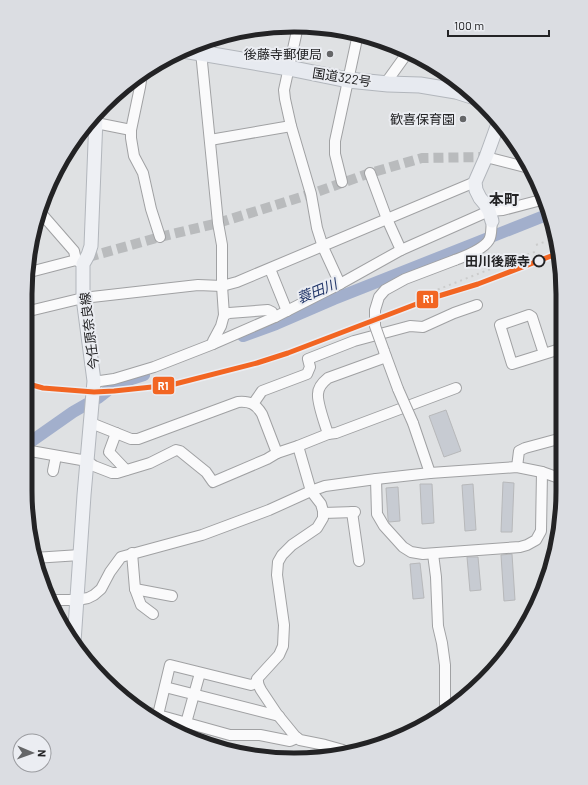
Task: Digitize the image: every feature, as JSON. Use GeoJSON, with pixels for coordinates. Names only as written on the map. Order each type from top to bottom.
{"type":"FeatureCollection","features":[{"type":"Feature","properties":{"kind":"highway","name":"国道322号"},"geometry":{"type":"LineString","coordinates":[[207,48],[289,68],[348,80],[385,84],[420,85],[459,91]]}},
{"type":"Feature","properties":{"kind":"main road","name":"今任原奈良線"},"geometry":{"type":"LineString","coordinates":[[75,635],[94,381],[79,262],[88,255],[91,246],[94,125]]}},
{"type":"Feature","properties":{"kind":"main road"},"geometry":{"type":"LineString","coordinates":[[491,216],[476,190],[475,182],[496,128]]}},
{"type":"Feature","properties":{"kind":"street"},"geometry":{"type":"LineString","coordinates":[[297,32],[284,90],[285,99],[291,126],[311,194],[317,228],[323,247],[340,284]]}},
{"type":"Feature","properties":{"kind":"street"},"geometry":{"type":"LineString","coordinates":[[342,182],[335,154],[335,141],[357,40]]}},
{"type":"Feature","properties":{"kind":"street"},"geometry":{"type":"LineString","coordinates":[[207,48],[210,140],[218,223],[222,245],[224,315],[221,326],[213,341],[214,344]]}},
{"type":"Feature","properties":{"kind":"street"},"geometry":{"type":"LineString","coordinates":[[385,84],[405,57]]}},
{"type":"Feature","properties":{"kind":"street"},"geometry":{"type":"LineString","coordinates":[[141,82],[131,130],[131,138],[134,156],[143,173],[151,209],[160,237]]}},
{"type":"Feature","properties":{"kind":"street"},"geometry":{"type":"LineString","coordinates":[[97,122],[131,130]]}},
{"type":"Feature","properties":{"kind":"street"},"geometry":{"type":"LineString","coordinates":[[210,140],[291,126]]}},
{"type":"Feature","properties":{"kind":"street"},"geometry":{"type":"LineString","coordinates":[[486,157],[523,166]]}},
{"type":"Feature","properties":{"kind":"street"},"geometry":{"type":"LineString","coordinates":[[370,173],[400,250]]}},
{"type":"Feature","properties":{"kind":"street"},"geometry":{"type":"LineString","coordinates":[[32,311],[83,298],[198,285],[222,286],[237,282],[475,182]]}},
{"type":"Feature","properties":{"kind":"street"},"geometry":{"type":"LineString","coordinates":[[94,381],[114,379],[154,367],[214,344],[287,311],[340,284],[400,250],[491,216],[503,210],[539,201]]}},
{"type":"Feature","properties":{"kind":"street"},"geometry":{"type":"LineString","coordinates":[[430,473],[413,423],[398,389],[375,326],[374,310],[379,297],[385,290],[405,279],[470,255],[484,246],[489,240],[491,232],[491,216]]}},
{"type":"Feature","properties":{"kind":"street"},"geometry":{"type":"LineString","coordinates":[[33,272],[79,262],[74,251],[44,217]]}},
{"type":"Feature","properties":{"kind":"street"},"geometry":{"type":"LineString","coordinates":[[270,269],[287,311]]}},
{"type":"Feature","properties":{"kind":"street"},"geometry":{"type":"LineString","coordinates":[[253,404],[262,391],[307,374],[310,367],[308,360],[354,341],[410,326],[423,327],[454,313],[477,305]]}},
{"type":"Feature","properties":{"kind":"street"},"geometry":{"type":"LineString","coordinates":[[224,315],[229,313],[268,310],[272,312],[275,317]]}},
{"type":"Feature","properties":{"kind":"street"},"geometry":{"type":"LineString","coordinates":[[544,354],[532,317],[529,315],[500,325],[512,364],[544,354],[556,350]]}},
{"type":"Feature","properties":{"kind":"street"},"geometry":{"type":"LineString","coordinates":[[328,434],[318,393],[322,384],[328,378],[385,354]]}},
{"type":"Feature","properties":{"kind":"street"},"geometry":{"type":"LineString","coordinates":[[32,451],[87,461],[94,466],[112,473],[117,473],[150,463],[176,450],[180,451],[206,472],[213,482],[267,459],[277,453],[456,388]]}},
{"type":"Feature","properties":{"kind":"street"},"geometry":{"type":"LineString","coordinates":[[91,423],[131,439],[138,439],[238,402],[246,401],[253,404],[262,414],[277,453]]}},
{"type":"Feature","properties":{"kind":"street"},"geometry":{"type":"LineString","coordinates":[[116,433],[109,452],[126,470]]}},
{"type":"Feature","properties":{"kind":"street"},"geometry":{"type":"LineString","coordinates":[[517,467],[519,451],[556,440]]}},
{"type":"Feature","properties":{"kind":"street"},"geometry":{"type":"LineString","coordinates":[[298,446],[311,491],[321,504],[323,518],[317,528],[292,545],[282,555],[278,562],[277,575],[284,625],[283,646],[279,655],[257,679],[259,686],[279,716],[297,738],[339,749]]}},
{"type":"Feature","properties":{"kind":"street"},"geometry":{"type":"LineString","coordinates":[[53,471],[56,456]]}},
{"type":"Feature","properties":{"kind":"street"},"geometry":{"type":"LineString","coordinates":[[56,600],[77,600],[94,595],[101,589],[110,572],[121,557],[202,535],[269,510],[325,486],[376,478],[517,467],[542,472],[556,477]]}},
{"type":"Feature","properties":{"kind":"street"},"geometry":{"type":"LineString","coordinates":[[376,478],[377,514],[384,526],[403,547],[411,552],[434,554],[520,547],[536,540],[541,531],[542,472]]}},
{"type":"Feature","properties":{"kind":"street"},"geometry":{"type":"LineString","coordinates":[[323,513],[353,512],[359,560]]}},
{"type":"Feature","properties":{"kind":"street"},"geometry":{"type":"LineString","coordinates":[[132,553],[135,589],[141,605],[153,614]]}},
{"type":"Feature","properties":{"kind":"street"},"geometry":{"type":"LineString","coordinates":[[434,554],[438,626],[445,665],[446,704]]}},
{"type":"Feature","properties":{"kind":"street"},"geometry":{"type":"LineString","coordinates":[[41,558],[80,555]]}},
{"type":"Feature","properties":{"kind":"street"},"geometry":{"type":"LineString","coordinates":[[135,589],[172,596]]}},
{"type":"Feature","properties":{"kind":"street"},"geometry":{"type":"LineString","coordinates":[[154,712],[165,687],[170,666],[251,685],[258,682]]}},
{"type":"Feature","properties":{"kind":"street"},"geometry":{"type":"LineString","coordinates":[[186,722],[200,673]]}},
{"type":"Feature","properties":{"kind":"street"},"geometry":{"type":"LineString","coordinates":[[165,687],[279,716]]}},
{"type":"Feature","properties":{"kind":"street"},"geometry":{"type":"LineString","coordinates":[[159,715],[230,735],[260,736],[290,741],[297,738]]}},
{"type":"Feature","properties":{"kind":"building"},"geometry":{"type":"Polygon","coordinates":[[[446,410],[461,451],[444,457],[429,416],[446,410]]]}},
{"type":"Feature","properties":{"kind":"building"},"geometry":{"type":"Polygon","coordinates":[[[503,482],[514,483],[512,532],[501,532],[503,482]]]}},
{"type":"Feature","properties":{"kind":"building"},"geometry":{"type":"Polygon","coordinates":[[[420,484],[432,484],[434,523],[422,524],[420,484]]]}},
{"type":"Feature","properties":{"kind":"building"},"geometry":{"type":"Polygon","coordinates":[[[473,484],[476,530],[465,531],[462,485],[473,484]]]}},
{"type":"Feature","properties":{"kind":"building"},"geometry":{"type":"Polygon","coordinates":[[[398,487],[400,521],[389,522],[386,488],[398,487]]]}},
{"type":"Feature","properties":{"kind":"building"},"geometry":{"type":"Polygon","coordinates":[[[512,554],[515,600],[504,601],[501,555],[512,554]]]}},
{"type":"Feature","properties":{"kind":"building"},"geometry":{"type":"Polygon","coordinates":[[[467,557],[478,557],[481,590],[470,591],[467,557]]]}},
{"type":"Feature","properties":{"kind":"building"},"geometry":{"type":"Polygon","coordinates":[[[420,563],[424,598],[413,599],[410,564],[420,563]]]}},
{"type":"Feature","properties":{"kind":"waterway","name":"蓑田川"},"geometry":{"type":"LineString","coordinates":[[243,336],[544,216]]}},
{"type":"Feature","properties":{"kind":"waterway","name":"蓑田川"},"geometry":{"type":"LineString","coordinates":[[98,398],[116,384],[144,375]]}},
{"type":"Feature","properties":{"kind":"waterway","name":"蓑田川"},"geometry":{"type":"LineString","coordinates":[[32,441],[87,404]]}},
{"type":"Feature","properties":{"kind":"tunnel"},"geometry":{"type":"LineString","coordinates":[[88,255],[92,256],[218,223],[311,194],[370,173],[422,158],[486,157]]}},
{"type":"Feature","properties":{"kind":"railway"},"geometry":{"type":"LineString","coordinates":[[536,245],[550,240]]}},
{"type":"Feature","properties":{"kind":"railway"},"geometry":{"type":"LineString","coordinates":[[421,296],[537,251]]}},
{"type":"Feature","properties":{"kind":"railway"},"geometry":{"type":"LineString","coordinates":[[32,385],[43,388],[94,392],[171,385],[257,363],[288,353],[432,298],[478,284],[540,260]]}},
{"type":"Feature","properties":{"kind":"transit line","name":"R1"},"geometry":{"type":"LineString","coordinates":[[32,385],[43,388],[94,392],[171,385],[257,363],[288,353],[432,298],[478,284],[553,255]]}},
{"type":"Feature","properties":{"kind":"place","name":"後藤寺郵便局"},"geometry":{"type":"Point","coordinates":[330,54]}},
{"type":"Feature","properties":{"kind":"place","name":"歓喜保育園"},"geometry":{"type":"Point","coordinates":[463,119]}},
{"type":"Feature","properties":{"kind":"place","name":"田川後藤寺"},"geometry":{"type":"Point","coordinates":[539,261]}},
{"type":"Feature","properties":{"kind":"district","name":"本町"},"geometry":{"type":"Point","coordinates":[504,200]}}]}
